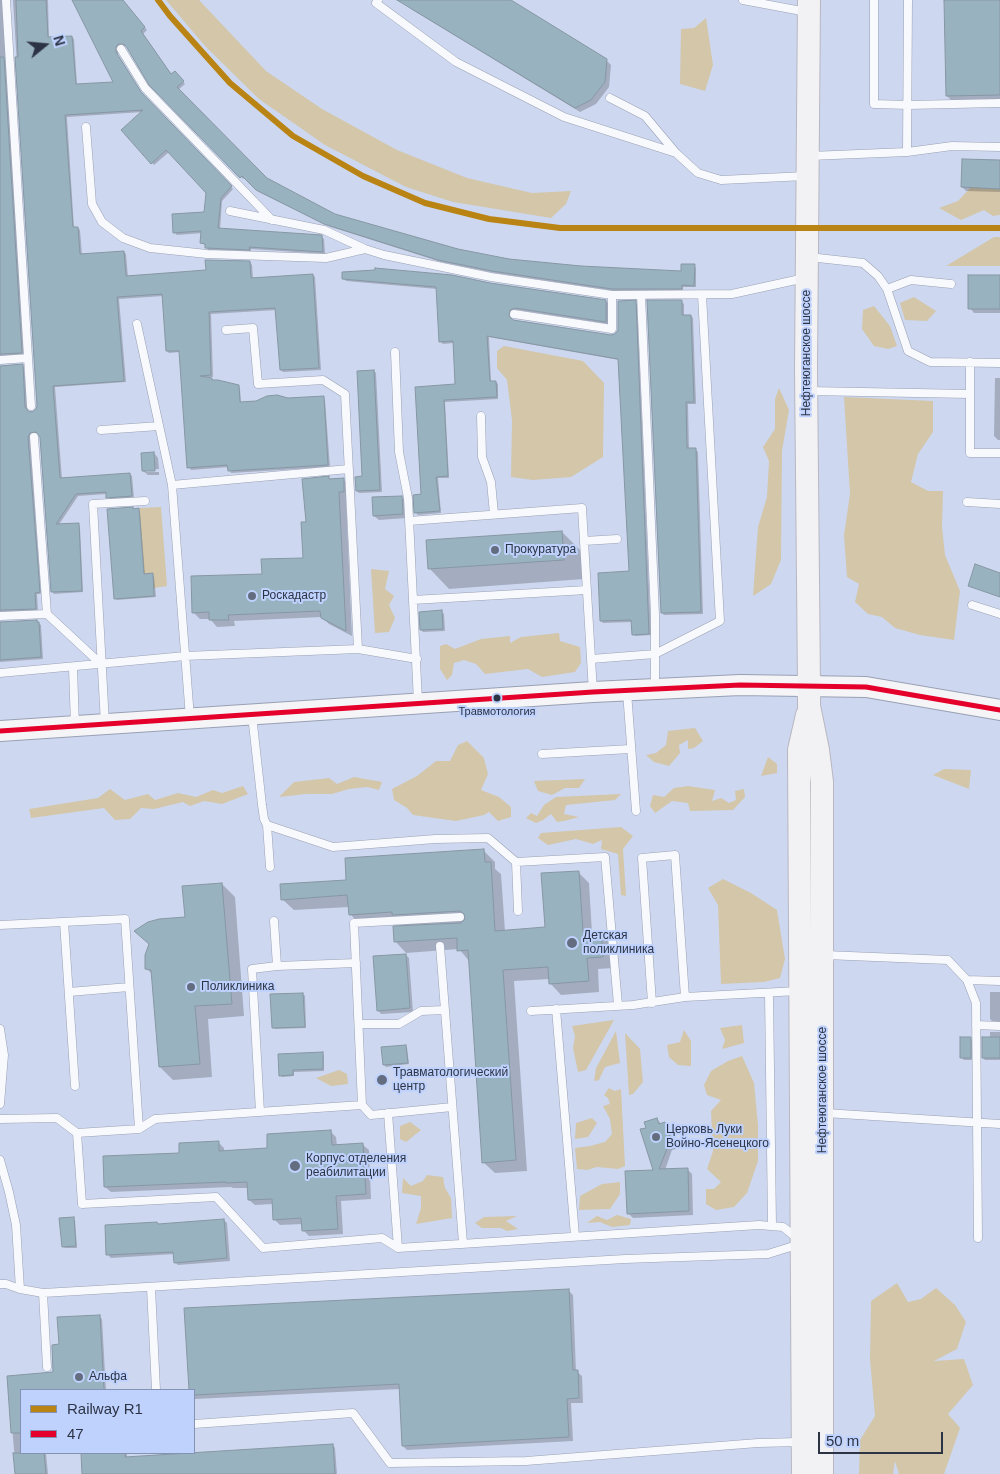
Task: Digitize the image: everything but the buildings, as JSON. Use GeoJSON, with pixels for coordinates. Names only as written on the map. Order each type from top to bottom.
{"type":"FeatureCollection","features":[{"type":"Feature","properties":{"kind":"main road","name":"Нефтеюганское шоссе"},"geometry":{"type":"LineString","coordinates":[[809,6],[806,391],[809,696],[822,782],[822,1474]]}},
{"type":"Feature","properties":{"kind":"main road"},"geometry":{"type":"LineString","coordinates":[[0,731],[593,692],[627,692],[740,685],[809,696],[866,687],[1000,710]]}},
{"type":"Feature","properties":{"kind":"main road","name":"Нефтеюганское шоссе"},"geometry":{"type":"LineString","coordinates":[[803,1474],[799,750],[809,696]]}},
{"type":"Feature","properties":{"kind":"lane"},"geometry":{"type":"LineString","coordinates":[[6,0],[31,406]]}},
{"type":"Feature","properties":{"kind":"lane"},"geometry":{"type":"LineString","coordinates":[[378,0],[376,3],[449,57],[473,71],[564,117],[676,154]]}},
{"type":"Feature","properties":{"kind":"lane"},"geometry":{"type":"LineString","coordinates":[[743,0],[809,6]]}},
{"type":"Feature","properties":{"kind":"lane"},"geometry":{"type":"LineString","coordinates":[[874,0],[874,104],[1000,103]]}},
{"type":"Feature","properties":{"kind":"lane"},"geometry":{"type":"LineString","coordinates":[[907,152],[908,0]]}},
{"type":"Feature","properties":{"kind":"lane"},"geometry":{"type":"LineString","coordinates":[[122,49],[145,88],[272,220]]}},
{"type":"Feature","properties":{"kind":"lane"},"geometry":{"type":"LineString","coordinates":[[610,98],[645,116],[676,154],[698,172],[721,180],[952,146],[1000,147]]}},
{"type":"Feature","properties":{"kind":"lane"},"geometry":{"type":"LineString","coordinates":[[86,127],[92,204],[102,222],[123,238],[150,248],[207,254],[326,258],[365,250]]}},
{"type":"Feature","properties":{"kind":"lane"},"geometry":{"type":"LineString","coordinates":[[230,211],[324,230],[365,250],[384,255],[491,277],[612,295],[732,294],[807,267],[863,263],[878,276],[887,289],[908,351],[930,362],[1000,363]]}},
{"type":"Feature","properties":{"kind":"lane"},"geometry":{"type":"LineString","coordinates":[[887,289],[911,280],[951,284]]}},
{"type":"Feature","properties":{"kind":"lane"},"geometry":{"type":"LineString","coordinates":[[514,314],[612,329],[612,295]]}},
{"type":"Feature","properties":{"kind":"lane"},"geometry":{"type":"LineString","coordinates":[[641,295],[655,690]]}},
{"type":"Feature","properties":{"kind":"lane"},"geometry":{"type":"LineString","coordinates":[[591,659],[655,654],[720,621],[702,295]]}},
{"type":"Feature","properties":{"kind":"lane"},"geometry":{"type":"LineString","coordinates":[[137,324],[172,485],[190,719]]}},
{"type":"Feature","properties":{"kind":"lane"},"geometry":{"type":"LineString","coordinates":[[226,330],[253,328],[258,384],[323,380],[344,394],[358,649]]}},
{"type":"Feature","properties":{"kind":"lane"},"geometry":{"type":"LineString","coordinates":[[395,352],[398,452],[408,498],[418,704]]}},
{"type":"Feature","properties":{"kind":"lane"},"geometry":{"type":"LineString","coordinates":[[0,360],[28,358]]}},
{"type":"Feature","properties":{"kind":"lane"},"geometry":{"type":"LineString","coordinates":[[970,362],[970,453],[1000,453]]}},
{"type":"Feature","properties":{"kind":"lane"},"geometry":{"type":"LineString","coordinates":[[806,391],[970,394]]}},
{"type":"Feature","properties":{"kind":"lane"},"geometry":{"type":"LineString","coordinates":[[481,416],[482,457],[491,482],[494,514]]}},
{"type":"Feature","properties":{"kind":"lane"},"geometry":{"type":"LineString","coordinates":[[101,430],[159,426]]}},
{"type":"Feature","properties":{"kind":"lane"},"geometry":{"type":"LineString","coordinates":[[34,437],[47,614],[102,665]]}},
{"type":"Feature","properties":{"kind":"lane"},"geometry":{"type":"LineString","coordinates":[[172,485],[349,469]]}},
{"type":"Feature","properties":{"kind":"lane"},"geometry":{"type":"LineString","coordinates":[[104,724],[93,504],[145,502]]}},
{"type":"Feature","properties":{"kind":"lane"},"geometry":{"type":"LineString","coordinates":[[967,502],[1000,504]]}},
{"type":"Feature","properties":{"kind":"lane"},"geometry":{"type":"LineString","coordinates":[[409,521],[582,508],[593,692]]}},
{"type":"Feature","properties":{"kind":"lane"},"geometry":{"type":"LineString","coordinates":[[584,541],[618,539]]}},
{"type":"Feature","properties":{"kind":"lane"},"geometry":{"type":"LineString","coordinates":[[413,600],[587,590]]}},
{"type":"Feature","properties":{"kind":"lane"},"geometry":{"type":"LineString","coordinates":[[972,605],[1000,614]]}},
{"type":"Feature","properties":{"kind":"lane"},"geometry":{"type":"LineString","coordinates":[[0,616],[47,614]]}},
{"type":"Feature","properties":{"kind":"lane"},"geometry":{"type":"LineString","coordinates":[[0,674],[185,656],[358,649],[417,659]]}},
{"type":"Feature","properties":{"kind":"lane"},"geometry":{"type":"LineString","coordinates":[[73,668],[75,726]]}},
{"type":"Feature","properties":{"kind":"lane"},"geometry":{"type":"LineString","coordinates":[[627,692],[636,811]]}},
{"type":"Feature","properties":{"kind":"lane"},"geometry":{"type":"LineString","coordinates":[[252,715],[270,867]]}},
{"type":"Feature","properties":{"kind":"lane"},"geometry":{"type":"LineString","coordinates":[[542,754],[630,749]]}},
{"type":"Feature","properties":{"kind":"lane"},"geometry":{"type":"LineString","coordinates":[[266,825],[333,847],[435,839],[488,838],[516,862],[605,857],[618,1005]]}},
{"type":"Feature","properties":{"kind":"lane"},"geometry":{"type":"LineString","coordinates":[[652,1003],[642,858],[675,855],[685,997]]}},
{"type":"Feature","properties":{"kind":"lane"},"geometry":{"type":"LineString","coordinates":[[516,862],[518,911]]}},
{"type":"Feature","properties":{"kind":"lane"},"geometry":{"type":"LineString","coordinates":[[452,1106],[371,1115],[362,1105],[354,923],[460,917]]}},
{"type":"Feature","properties":{"kind":"lane"},"geometry":{"type":"LineString","coordinates":[[0,926],[125,919],[139,1129]]}},
{"type":"Feature","properties":{"kind":"lane"},"geometry":{"type":"LineString","coordinates":[[274,921],[277,966]]}},
{"type":"Feature","properties":{"kind":"lane"},"geometry":{"type":"LineString","coordinates":[[64,922],[75,1086]]}},
{"type":"Feature","properties":{"kind":"lane"},"geometry":{"type":"LineString","coordinates":[[440,946],[463,1243]]}},
{"type":"Feature","properties":{"kind":"lane"},"geometry":{"type":"LineString","coordinates":[[823,954],[948,960],[967,980],[976,1003],[978,1238]]}},
{"type":"Feature","properties":{"kind":"lane"},"geometry":{"type":"LineString","coordinates":[[260,1112],[252,969],[277,966],[356,963]]}},
{"type":"Feature","properties":{"kind":"lane"},"geometry":{"type":"LineString","coordinates":[[967,980],[1000,981]]}},
{"type":"Feature","properties":{"kind":"lane"},"geometry":{"type":"LineString","coordinates":[[69,992],[129,987]]}},
{"type":"Feature","properties":{"kind":"lane"},"geometry":{"type":"LineString","coordinates":[[531,1011],[652,1003],[685,997],[800,991]]}},
{"type":"Feature","properties":{"kind":"lane"},"geometry":{"type":"LineString","coordinates":[[769,992],[772,1226]]}},
{"type":"Feature","properties":{"kind":"lane"},"geometry":{"type":"LineString","coordinates":[[556,1009],[575,1236]]}},
{"type":"Feature","properties":{"kind":"lane"},"geometry":{"type":"LineString","coordinates":[[359,1024],[400,1024],[420,1012],[444,1010]]}},
{"type":"Feature","properties":{"kind":"lane"},"geometry":{"type":"LineString","coordinates":[[976,1025],[1000,1026]]}},
{"type":"Feature","properties":{"kind":"lane"},"geometry":{"type":"LineString","coordinates":[[0,1029],[4,1055],[0,1104]]}},
{"type":"Feature","properties":{"kind":"lane"},"geometry":{"type":"LineString","coordinates":[[0,1119],[57,1118],[77,1133],[139,1129],[155,1119],[362,1105]]}},
{"type":"Feature","properties":{"kind":"lane"},"geometry":{"type":"LineString","coordinates":[[823,1112],[1000,1124]]}},
{"type":"Feature","properties":{"kind":"lane"},"geometry":{"type":"LineString","coordinates":[[388,1113],[398,1248]]}},
{"type":"Feature","properties":{"kind":"lane"},"geometry":{"type":"LineString","coordinates":[[77,1133],[82,1204],[216,1196],[263,1248],[382,1238],[398,1248],[759,1224],[783,1227],[802,1243]]}},
{"type":"Feature","properties":{"kind":"lane"},"geometry":{"type":"LineString","coordinates":[[0,1160],[10,1192],[16,1225],[20,1289]]}},
{"type":"Feature","properties":{"kind":"lane"},"geometry":{"type":"LineString","coordinates":[[0,1284],[43,1294],[625,1259],[768,1254],[802,1243]]}},
{"type":"Feature","properties":{"kind":"lane"},"geometry":{"type":"LineString","coordinates":[[151,1288],[156,1389]]}},
{"type":"Feature","properties":{"kind":"lane"},"geometry":{"type":"LineString","coordinates":[[43,1294],[47,1368]]}},
{"type":"Feature","properties":{"kind":"lane"},"geometry":{"type":"LineString","coordinates":[[195,1424],[353,1413],[390,1463],[526,1461],[758,1443],[803,1442]]}},
{"type":"Feature","properties":{"kind":"shaded area"},"geometry":{"type":"Polygon","coordinates":[[[166,0],[199,0],[266,71],[322,109],[397,150],[467,178],[532,193],[571,191],[566,204],[551,218],[453,202],[406,187],[325,145],[259,99],[205,46],[166,0]]]}},
{"type":"Feature","properties":{"kind":"shaded area"},"geometry":{"type":"Polygon","coordinates":[[[706,18],[713,65],[705,91],[680,84],[681,29],[694,28],[706,18]]]}},
{"type":"Feature","properties":{"kind":"shaded area"},"geometry":{"type":"Polygon","coordinates":[[[971,187],[1000,189],[1000,215],[993,216],[984,210],[961,220],[939,208],[958,201],[971,187]]]}},
{"type":"Feature","properties":{"kind":"shaded area"},"geometry":{"type":"Polygon","coordinates":[[[994,237],[1000,237],[1000,266],[946,266],[994,237]]]}},
{"type":"Feature","properties":{"kind":"shaded area"},"geometry":{"type":"Polygon","coordinates":[[[914,297],[936,311],[927,321],[905,320],[900,303],[914,297]]]}},
{"type":"Feature","properties":{"kind":"shaded area"},"geometry":{"type":"Polygon","coordinates":[[[874,306],[890,326],[897,346],[888,349],[874,346],[862,329],[863,310],[874,306]]]}},
{"type":"Feature","properties":{"kind":"shaded area"},"geometry":{"type":"Polygon","coordinates":[[[504,346],[583,361],[604,383],[603,457],[571,477],[533,480],[511,477],[512,420],[507,380],[497,368],[497,351],[504,346]]]}},
{"type":"Feature","properties":{"kind":"shaded area"},"geometry":{"type":"Polygon","coordinates":[[[779,388],[789,410],[782,451],[781,560],[771,584],[753,596],[758,527],[767,497],[769,461],[763,447],[775,429],[775,399],[779,388]]]}},
{"type":"Feature","properties":{"kind":"shaded area"},"geometry":{"type":"Polygon","coordinates":[[[844,397],[933,401],[933,432],[918,454],[911,482],[928,491],[943,491],[942,527],[945,555],[960,591],[954,640],[920,635],[895,628],[882,617],[868,614],[855,602],[859,584],[847,577],[844,535],[850,494],[844,397]]]}},
{"type":"Feature","properties":{"kind":"shaded area"},"geometry":{"type":"Polygon","coordinates":[[[161,507],[167,586],[154,588],[153,573],[144,574],[139,508],[161,507]]]}},
{"type":"Feature","properties":{"kind":"shaded area"},"geometry":{"type":"Polygon","coordinates":[[[371,569],[389,571],[385,589],[394,596],[389,605],[395,618],[389,632],[375,633],[371,569]]]}},
{"type":"Feature","properties":{"kind":"shaded area"},"geometry":{"type":"Polygon","coordinates":[[[559,633],[560,641],[580,647],[581,663],[575,672],[542,677],[528,669],[485,674],[476,664],[464,660],[454,663],[452,675],[447,680],[440,669],[440,646],[446,644],[455,649],[481,639],[510,636],[510,643],[521,637],[559,633]]]}},
{"type":"Feature","properties":{"kind":"shaded area"},"geometry":{"type":"Polygon","coordinates":[[[695,728],[703,741],[694,748],[688,749],[688,740],[679,745],[680,753],[669,766],[654,762],[646,755],[656,753],[666,745],[668,731],[695,728]]]}},
{"type":"Feature","properties":{"kind":"shaded area"},"geometry":{"type":"Polygon","coordinates":[[[467,741],[484,758],[488,774],[481,790],[499,797],[511,807],[511,817],[498,821],[489,812],[484,815],[456,821],[413,815],[407,808],[394,800],[392,789],[417,776],[436,761],[450,761],[458,745],[467,741]]]}},
{"type":"Feature","properties":{"kind":"shaded area"},"geometry":{"type":"Polygon","coordinates":[[[768,757],[777,764],[777,773],[761,776],[768,757]]]}},
{"type":"Feature","properties":{"kind":"shaded area"},"geometry":{"type":"Polygon","coordinates":[[[944,769],[971,770],[969,789],[933,775],[944,769]]]}},
{"type":"Feature","properties":{"kind":"shaded area"},"geometry":{"type":"Polygon","coordinates":[[[354,777],[382,782],[379,790],[367,787],[349,789],[332,794],[279,797],[294,782],[329,778],[337,784],[354,777]]]}},
{"type":"Feature","properties":{"kind":"shaded area"},"geometry":{"type":"Polygon","coordinates":[[[585,779],[579,788],[565,788],[552,795],[538,791],[534,781],[585,779]]]}},
{"type":"Feature","properties":{"kind":"shaded area"},"geometry":{"type":"Polygon","coordinates":[[[243,786],[248,794],[222,804],[204,801],[190,806],[183,802],[154,809],[141,808],[130,819],[115,820],[104,808],[31,818],[29,809],[98,798],[110,789],[125,800],[148,794],[155,800],[178,793],[196,797],[213,790],[222,793],[243,786]]]}},
{"type":"Feature","properties":{"kind":"shaded area"},"geometry":{"type":"Polygon","coordinates":[[[688,786],[715,790],[712,801],[721,798],[729,803],[736,800],[735,791],[744,789],[745,797],[733,810],[690,811],[688,803],[672,801],[655,813],[650,806],[653,795],[664,797],[674,788],[688,786]]]}},
{"type":"Feature","properties":{"kind":"shaded area"},"geometry":{"type":"Polygon","coordinates":[[[621,794],[615,800],[566,805],[564,814],[579,817],[564,821],[557,822],[551,814],[536,823],[526,818],[531,813],[537,816],[544,805],[556,797],[621,794]]]}},
{"type":"Feature","properties":{"kind":"shaded area"},"geometry":{"type":"Polygon","coordinates":[[[621,827],[633,836],[623,849],[626,896],[621,895],[618,854],[601,849],[602,840],[593,844],[576,839],[548,845],[538,838],[541,833],[621,827]]]}},
{"type":"Feature","properties":{"kind":"shaded area"},"geometry":{"type":"Polygon","coordinates":[[[723,879],[751,893],[777,910],[785,959],[780,978],[764,982],[721,984],[718,905],[708,888],[723,879]]]}},
{"type":"Feature","properties":{"kind":"shaded area"},"geometry":{"type":"Polygon","coordinates":[[[614,1020],[586,1070],[578,1072],[573,1048],[575,1036],[572,1026],[614,1020]]]}},
{"type":"Feature","properties":{"kind":"shaded area"},"geometry":{"type":"Polygon","coordinates":[[[742,1025],[744,1043],[722,1049],[725,1040],[720,1028],[742,1025]]]}},
{"type":"Feature","properties":{"kind":"shaded area"},"geometry":{"type":"Polygon","coordinates":[[[684,1030],[691,1041],[691,1066],[678,1065],[669,1057],[667,1045],[680,1042],[684,1030]]]}},
{"type":"Feature","properties":{"kind":"shaded area"},"geometry":{"type":"Polygon","coordinates":[[[616,1031],[620,1063],[605,1067],[599,1080],[594,1081],[596,1068],[616,1031]]]}},
{"type":"Feature","properties":{"kind":"shaded area"},"geometry":{"type":"Polygon","coordinates":[[[625,1033],[640,1049],[643,1082],[633,1094],[629,1095],[625,1033]]]}},
{"type":"Feature","properties":{"kind":"shaded area"},"geometry":{"type":"Polygon","coordinates":[[[742,1056],[754,1083],[758,1125],[758,1161],[747,1193],[734,1207],[716,1210],[706,1204],[706,1189],[714,1189],[721,1182],[707,1169],[713,1151],[711,1111],[721,1100],[707,1095],[704,1085],[711,1071],[728,1061],[742,1056]]]}},
{"type":"Feature","properties":{"kind":"shaded area"},"geometry":{"type":"Polygon","coordinates":[[[339,1070],[347,1074],[348,1084],[331,1086],[316,1078],[339,1070]]]}},
{"type":"Feature","properties":{"kind":"shaded area"},"geometry":{"type":"Polygon","coordinates":[[[609,1088],[615,1091],[621,1089],[625,1166],[618,1169],[597,1167],[587,1170],[577,1169],[575,1148],[605,1142],[612,1134],[610,1119],[603,1106],[610,1104],[608,1098],[604,1095],[609,1088]]]}},
{"type":"Feature","properties":{"kind":"shaded area"},"geometry":{"type":"Polygon","coordinates":[[[592,1118],[597,1123],[588,1137],[575,1139],[576,1123],[592,1118]]]}},
{"type":"Feature","properties":{"kind":"shaded area"},"geometry":{"type":"Polygon","coordinates":[[[410,1122],[421,1130],[406,1142],[400,1139],[400,1126],[410,1122]]]}},
{"type":"Feature","properties":{"kind":"shaded area"},"geometry":{"type":"Polygon","coordinates":[[[427,1175],[443,1177],[445,1188],[451,1198],[452,1218],[416,1224],[421,1208],[421,1196],[402,1193],[403,1178],[411,1186],[423,1181],[427,1175]]]}},
{"type":"Feature","properties":{"kind":"shaded area"},"geometry":{"type":"Polygon","coordinates":[[[620,1182],[620,1194],[610,1209],[579,1210],[580,1196],[602,1184],[620,1182]]]}},
{"type":"Feature","properties":{"kind":"shaded area"},"geometry":{"type":"Polygon","coordinates":[[[617,1215],[631,1219],[630,1225],[612,1227],[600,1222],[587,1223],[597,1216],[607,1220],[617,1215]]]}},
{"type":"Feature","properties":{"kind":"shaded area"},"geometry":{"type":"Polygon","coordinates":[[[517,1216],[506,1221],[518,1229],[507,1231],[501,1228],[482,1228],[475,1223],[484,1217],[517,1216]]]}},
{"type":"Feature","properties":{"kind":"shaded area"},"geometry":{"type":"Polygon","coordinates":[[[897,1283],[908,1302],[921,1299],[936,1288],[955,1305],[966,1322],[957,1349],[934,1361],[964,1359],[973,1385],[948,1414],[960,1428],[944,1474],[899,1474],[895,1461],[893,1474],[859,1474],[860,1440],[875,1416],[870,1359],[871,1301],[897,1283]]]}},
{"type":"Feature","properties":{"kind":"rail line","name":"R1"},"geometry":{"type":"LineString","coordinates":[[158,0],[230,83],[293,136],[363,176],[425,203],[489,219],[560,228],[1000,228]]}},
{"type":"Feature","properties":{"kind":"transit line","name":"47"},"geometry":{"type":"LineString","coordinates":[[0,731],[593,692],[740,685],[866,687],[1000,710]]}},
{"type":"Feature","properties":{"kind":"place","name":"Прокуратура"},"geometry":{"type":"Point","coordinates":[495,550]}},
{"type":"Feature","properties":{"kind":"place","name":"Роскадастр"},"geometry":{"type":"Point","coordinates":[252,596]}},
{"type":"Feature","properties":{"kind":"place","name":"Травмотология"},"geometry":{"type":"Point","coordinates":[497,698]}},
{"type":"Feature","properties":{"kind":"place","name":"Детская поликлиника"},"geometry":{"type":"Point","coordinates":[572,943]}},
{"type":"Feature","properties":{"kind":"place","name":"Поликлиника"},"geometry":{"type":"Point","coordinates":[191,987]}},
{"type":"Feature","properties":{"kind":"place","name":"Травматологический центр"},"geometry":{"type":"Point","coordinates":[382,1080]}},
{"type":"Feature","properties":{"kind":"place","name":"Церковь Луки Войно-Ясенецкого"},"geometry":{"type":"Point","coordinates":[656,1137]}},
{"type":"Feature","properties":{"kind":"place","name":"Корпус отделения реабилитации"},"geometry":{"type":"Point","coordinates":[295,1166]}},
{"type":"Feature","properties":{"kind":"place","name":"Альфа"},"geometry":{"type":"Point","coordinates":[79,1377]}}]}
